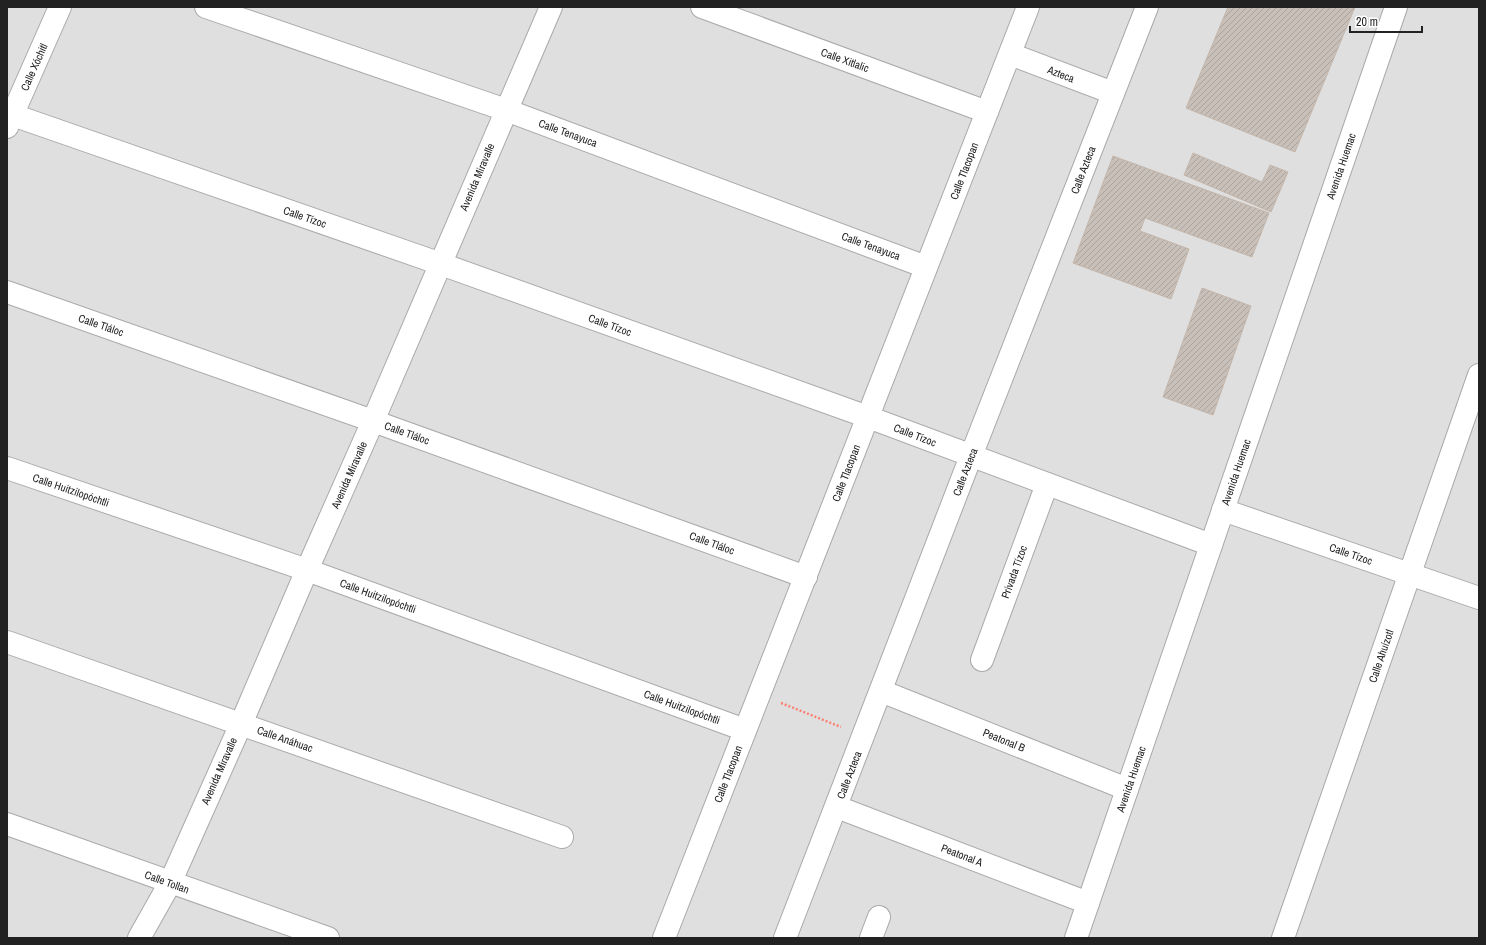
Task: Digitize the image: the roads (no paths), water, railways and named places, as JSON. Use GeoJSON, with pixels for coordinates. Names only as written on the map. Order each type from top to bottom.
{"type":"FeatureCollection","features":[{"type":"Feature","properties":{"kind":"street","name":"Calle Xóchitl"},"geometry":{"type":"LineString","coordinates":[[9,118],[60,7]]}},
{"type":"Feature","properties":{"kind":"street","name":"Calle Tenayuca"},"geometry":{"type":"LineString","coordinates":[[206,7],[506,110],[926,267]]}},
{"type":"Feature","properties":{"kind":"street","name":"Avenida Miravalle"},"geometry":{"type":"LineString","coordinates":[[139,938],[170,882],[241,724],[551,7]]}},
{"type":"Feature","properties":{"kind":"street","name":"Calle Xitlalic"},"geometry":{"type":"LineString","coordinates":[[702,7],[987,112]]}},
{"type":"Feature","properties":{"kind":"street","name":"Calle Tlacopan"},"geometry":{"type":"LineString","coordinates":[[664,938],[1028,7]]}},
{"type":"Feature","properties":{"kind":"street","name":"Calle Azteca"},"geometry":{"type":"LineString","coordinates":[[785,938],[971,456],[1147,7]]}},
{"type":"Feature","properties":{"kind":"street","name":"Avenida Huemac"},"geometry":{"type":"LineString","coordinates":[[1076,938],[1396,7]]}},
{"type":"Feature","properties":{"kind":"street","name":"Azteca"},"geometry":{"type":"LineString","coordinates":[[1010,54],[1113,93]]}},
{"type":"Feature","properties":{"kind":"street","name":"Calle Tízoc"},"geometry":{"type":"LineString","coordinates":[[9,118],[441,264],[868,417],[1211,545]]}},
{"type":"Feature","properties":{"kind":"street","name":"Calle Tláloc"},"geometry":{"type":"LineString","coordinates":[[7,292],[373,421],[806,577]]}},
{"type":"Feature","properties":{"kind":"street","name":"Calle Ahuízotl"},"geometry":{"type":"LineString","coordinates":[[1284,938],[1479,375]]}},
{"type":"Feature","properties":{"kind":"street","name":"Calle Huitzilopóchtli"},"geometry":{"type":"LineString","coordinates":[[7,468],[307,570],[746,730]]}},
{"type":"Feature","properties":{"kind":"street","name":"Privada Tízoc"},"geometry":{"type":"LineString","coordinates":[[982,660],[1047,484]]}},
{"type":"Feature","properties":{"kind":"street","name":"Calle Tízoc"},"geometry":{"type":"LineString","coordinates":[[1223,510],[1479,598]]}},
{"type":"Feature","properties":{"kind":"street","name":"Calle Anáhuac"},"geometry":{"type":"LineString","coordinates":[[7,642],[562,837]]}},
{"type":"Feature","properties":{"kind":"street","name":"Peatonal B"},"geometry":{"type":"LineString","coordinates":[[881,691],[1127,789]]}},
{"type":"Feature","properties":{"kind":"street","name":"Peatonal A"},"geometry":{"type":"LineString","coordinates":[[836,807],[1088,903]]}},
{"type":"Feature","properties":{"kind":"street","name":"Calle Tollan"},"geometry":{"type":"LineString","coordinates":[[7,824],[328,938]]}},
{"type":"Feature","properties":{"kind":"street"},"geometry":{"type":"LineString","coordinates":[[871,938],[879,917]]}}]}
